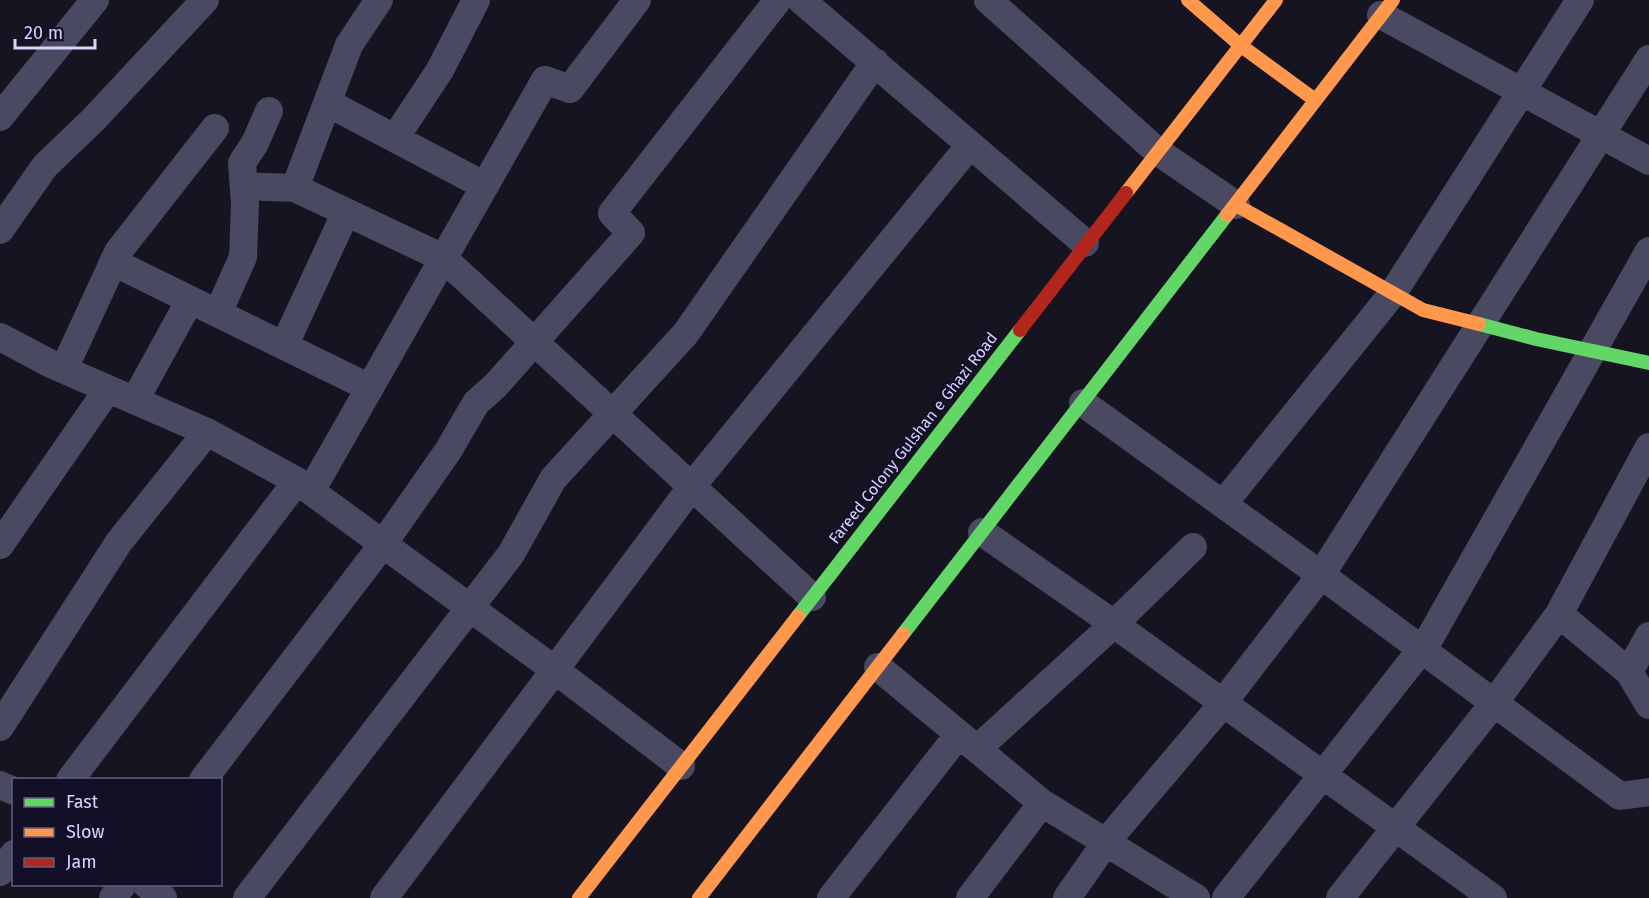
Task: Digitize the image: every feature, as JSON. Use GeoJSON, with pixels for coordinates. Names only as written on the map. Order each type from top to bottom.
{"type":"FeatureCollection","features":[{"type":"Feature","properties":{"kind":"main road"},"geometry":{"type":"LineString","coordinates":[[1188,0],[1240,45],[1315,100]]}},
{"type":"Feature","properties":{"kind":"main road","name":"Fareed Colony Gulshan e Ghazi Road"},"geometry":{"type":"LineString","coordinates":[[579,898],[1085,243],[1276,0]]}},
{"type":"Feature","properties":{"kind":"main road"},"geometry":{"type":"LineString","coordinates":[[699,898],[1387,8]]}},
{"type":"Feature","properties":{"kind":"main road"},"geometry":{"type":"LineString","coordinates":[[1236,205],[1423,310],[1649,363]]}},
{"type":"Feature","properties":{"kind":"street"},"geometry":{"type":"LineString","coordinates":[[0,117],[95,0]]}},
{"type":"Feature","properties":{"kind":"street"},"geometry":{"type":"LineString","coordinates":[[0,230],[45,166],[93,120],[205,0]]}},
{"type":"Feature","properties":{"kind":"street"},"geometry":{"type":"LineString","coordinates":[[295,188],[349,45],[379,0]]}},
{"type":"Feature","properties":{"kind":"street"},"geometry":{"type":"LineString","coordinates":[[395,138],[440,70],[476,0]]}},
{"type":"Feature","properties":{"kind":"street"},"geometry":{"type":"LineString","coordinates":[[72,778],[304,486],[370,388],[545,80],[570,89],[637,0]]}},
{"type":"Feature","properties":{"kind":"street"},"geometry":{"type":"LineString","coordinates":[[205,778],[383,544],[448,451],[476,403],[496,385],[631,233],[612,213],[778,0]]}},
{"type":"Feature","properties":{"kind":"street"},"geometry":{"type":"LineString","coordinates":[[801,0],[1085,243]]}},
{"type":"Feature","properties":{"kind":"street"},"geometry":{"type":"LineString","coordinates":[[988,0],[1157,151],[1236,205]]}},
{"type":"Feature","properties":{"kind":"street"},"geometry":{"type":"LineString","coordinates":[[1223,504],[1393,293],[1580,0]]}},
{"type":"Feature","properties":{"kind":"street"},"geometry":{"type":"LineString","coordinates":[[1387,8],[1522,92],[1649,161]]}},
{"type":"Feature","properties":{"kind":"street"},"geometry":{"type":"LineString","coordinates":[[1067,898],[1106,842],[1222,703],[1321,575],[1649,59]]}},
{"type":"Feature","properties":{"kind":"street"},"geometry":{"type":"LineString","coordinates":[[247,898],[511,554],[553,479],[686,333],[875,62]]}},
{"type":"Feature","properties":{"kind":"street"},"geometry":{"type":"LineString","coordinates":[[328,103],[485,186]]}},
{"type":"Feature","properties":{"kind":"street"},"geometry":{"type":"LineString","coordinates":[[218,313],[243,257],[245,205],[242,163],[255,143],[269,111]]}},
{"type":"Feature","properties":{"kind":"street"},"geometry":{"type":"LineString","coordinates":[[64,369],[118,252],[214,128]]}},
{"type":"Feature","properties":{"kind":"street"},"geometry":{"type":"LineString","coordinates":[[384,898],[692,487],[970,145]]}},
{"type":"Feature","properties":{"kind":"street"},"geometry":{"type":"LineString","coordinates":[[244,186],[295,188],[443,258],[812,597]]}},
{"type":"Feature","properties":{"kind":"street"},"geometry":{"type":"LineString","coordinates":[[284,346],[346,212]]}},
{"type":"Feature","properties":{"kind":"street"},"geometry":{"type":"LineString","coordinates":[[1226,898],[1428,641],[1649,251]]}},
{"type":"Feature","properties":{"kind":"street"},"geometry":{"type":"LineString","coordinates":[[113,262],[370,388]]}},
{"type":"Feature","properties":{"kind":"street"},"geometry":{"type":"LineString","coordinates":[[135,400],[190,300]]}},
{"type":"Feature","properties":{"kind":"street"},"geometry":{"type":"LineString","coordinates":[[1,342],[207,432],[304,486],[555,670],[681,766]]}},
{"type":"Feature","properties":{"kind":"street"},"geometry":{"type":"LineString","coordinates":[[0,545],[108,389]]}},
{"type":"Feature","properties":{"kind":"street"},"geometry":{"type":"LineString","coordinates":[[1083,403],[1620,796],[1649,792]]}},
{"type":"Feature","properties":{"kind":"street"},"geometry":{"type":"LineString","coordinates":[[0,727],[119,542],[207,432]]}},
{"type":"Feature","properties":{"kind":"street"},"geometry":{"type":"LineString","coordinates":[[1340,898],[1494,703],[1559,614],[1649,447]]}},
{"type":"Feature","properties":{"kind":"street"},"geometry":{"type":"LineString","coordinates":[[982,532],[1114,624],[1494,898]]}},
{"type":"Feature","properties":{"kind":"street"},"geometry":{"type":"LineString","coordinates":[[831,898],[968,741],[1114,624],[1193,547]]}},
{"type":"Feature","properties":{"kind":"street"},"geometry":{"type":"LineString","coordinates":[[1559,614],[1629,672],[1649,705]]}},
{"type":"Feature","properties":{"kind":"street"},"geometry":{"type":"LineString","coordinates":[[1629,672],[1649,636]]}},
{"type":"Feature","properties":{"kind":"street"},"geometry":{"type":"LineString","coordinates":[[878,667],[1042,803],[1196,898]]}},
{"type":"Feature","properties":{"kind":"street"},"geometry":{"type":"LineString","coordinates":[[970,898],[1042,803]]}},
{"type":"Feature","properties":{"kind":"street"},"geometry":{"type":"LineString","coordinates":[[0,872],[12,857]]}},
{"type":"Feature","properties":{"kind":"street"},"geometry":{"type":"LineString","coordinates":[[113,898],[122,886]]}},
{"type":"Feature","properties":{"kind":"street"},"geometry":{"type":"LineString","coordinates":[[147,886],[163,898]]}},
{"type":"Feature","properties":{"kind":"traffic: fast"},"geometry":{"type":"LineString","coordinates":[[903,634],[1227,215]]}},
{"type":"Feature","properties":{"kind":"traffic: fast"},"geometry":{"type":"LineString","coordinates":[[1479,324],[1536,339],[1649,363]]}},
{"type":"Feature","properties":{"kind":"traffic: fast"},"geometry":{"type":"LineString","coordinates":[[798,616],[1020,330]]}},
{"type":"Feature","properties":{"kind":"traffic: slow"},"geometry":{"type":"LineString","coordinates":[[1188,0],[1240,45],[1315,100]]}},
{"type":"Feature","properties":{"kind":"traffic: slow"},"geometry":{"type":"LineString","coordinates":[[1126,193],[1276,0]]}},
{"type":"Feature","properties":{"kind":"traffic: slow"},"geometry":{"type":"LineString","coordinates":[[1227,215],[1393,0]]}},
{"type":"Feature","properties":{"kind":"traffic: slow"},"geometry":{"type":"LineString","coordinates":[[1236,205],[1423,310],[1479,324]]}},
{"type":"Feature","properties":{"kind":"traffic: slow"},"geometry":{"type":"LineString","coordinates":[[579,898],[798,616]]}},
{"type":"Feature","properties":{"kind":"traffic: slow"},"geometry":{"type":"LineString","coordinates":[[699,898],[903,634]]}},
{"type":"Feature","properties":{"kind":"traffic: jam"},"geometry":{"type":"LineString","coordinates":[[1020,330],[1126,193]]}}]}
